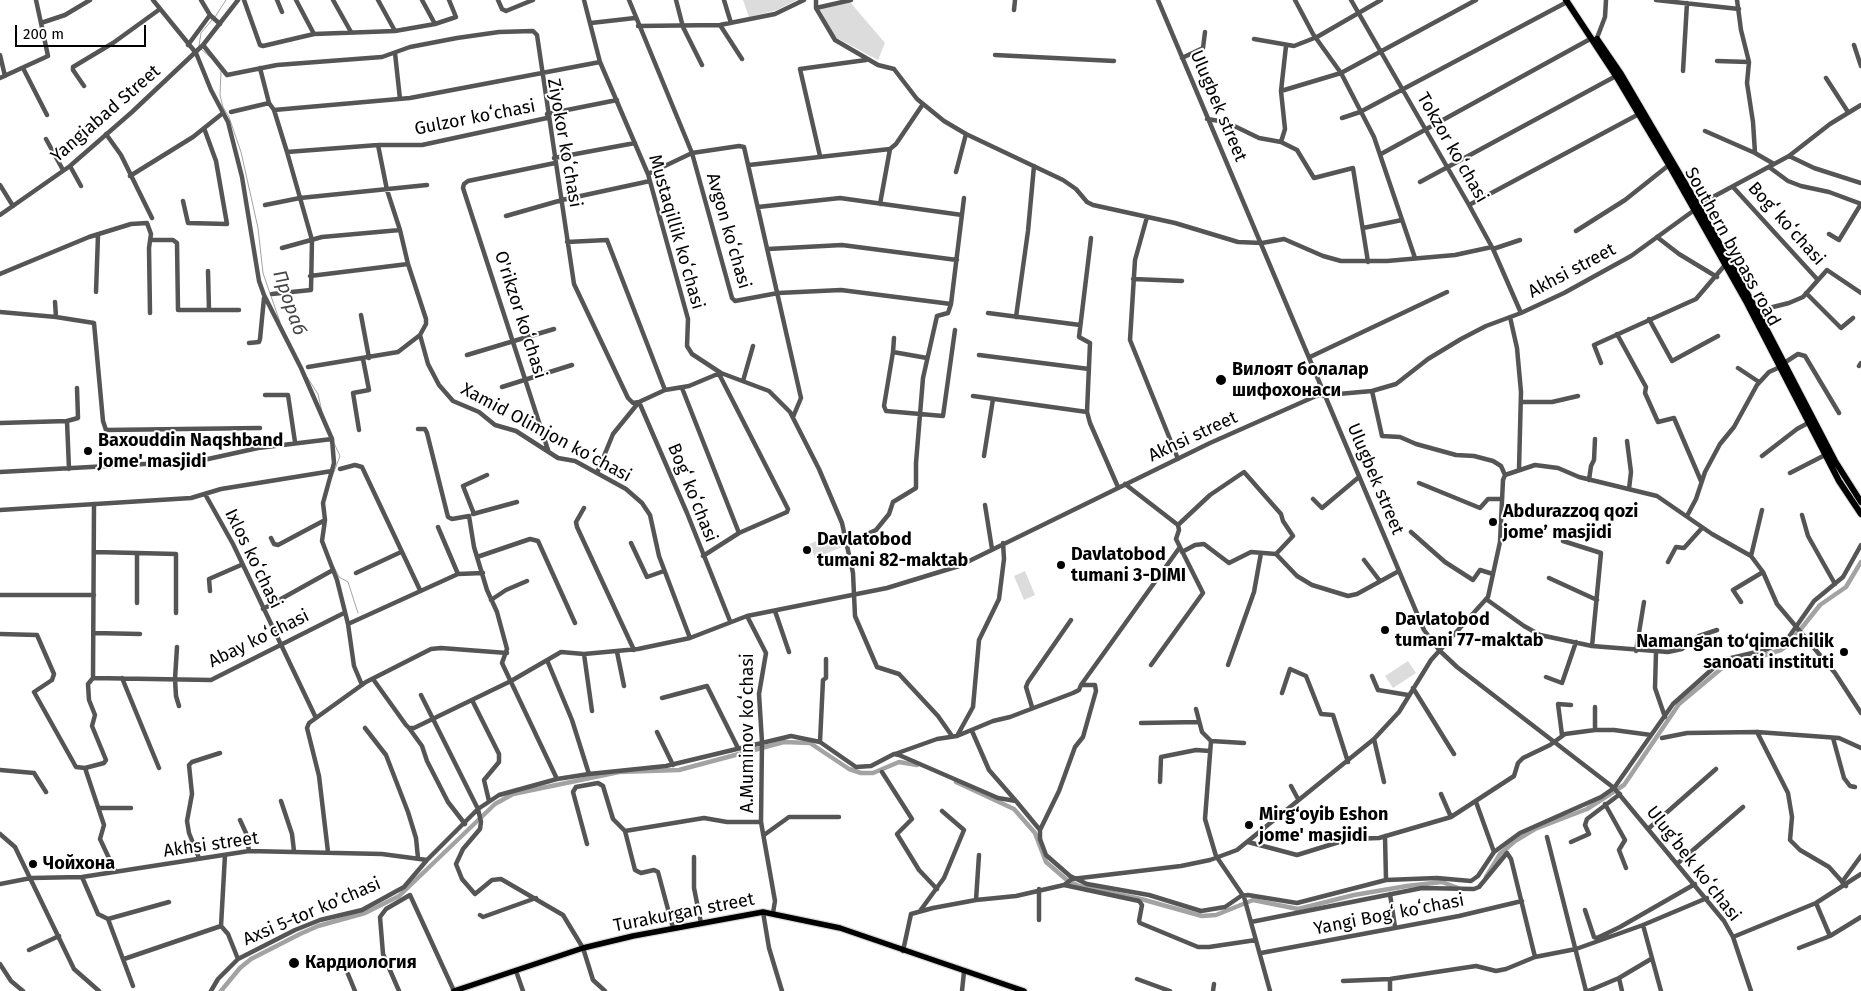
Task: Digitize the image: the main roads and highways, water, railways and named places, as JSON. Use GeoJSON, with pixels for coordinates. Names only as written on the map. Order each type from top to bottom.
{"type":"FeatureCollection","features":[{"type":"Feature","properties":{"kind":"highway","name":"Southern bypass road"},"geometry":{"type":"LineString","coordinates":[[1568,1],[1621,74],[1757,311],[1808,423],[1861,514]]}},
{"type":"Feature","properties":{"kind":"highway","name":"Southern bypass road"},"geometry":{"type":"LineString","coordinates":[[1594,38],[1697,209],[1725,264],[1835,460],[1861,502]]}},
{"type":"Feature","properties":{"kind":"main road","name":"Turakurgan street"},"geometry":{"type":"LineString","coordinates":[[454,991],[583,948],[673,928],[763,912],[840,928],[1009,989],[1024,991]]}},
{"type":"Feature","properties":{"kind":"main road","name":"Turakurgan street"},"geometry":{"type":"LineString","coordinates":[[467,991],[494,979]]}},
{"type":"Feature","properties":{"kind":"waterway","name":"Прораб"},"geometry":{"type":"LineString","coordinates":[[215,17],[226,0]]}},
{"type":"Feature","properties":{"kind":"waterway","name":"Прораб"},"geometry":{"type":"LineString","coordinates":[[199,46],[201,33],[212,20]]}},
{"type":"Feature","properties":{"kind":"waterway","name":"Прораб"},"geometry":{"type":"LineString","coordinates":[[201,49],[211,58]]}},
{"type":"Feature","properties":{"kind":"waterway","name":"Прораб"},"geometry":{"type":"LineString","coordinates":[[221,71],[220,95],[241,152],[258,228],[263,273],[280,322]]}},
{"type":"Feature","properties":{"kind":"waterway","name":"Прораб"},"geometry":{"type":"LineString","coordinates":[[307,377],[318,394],[322,412]]}},
{"type":"Feature","properties":{"kind":"waterway","name":"Прораб"},"geometry":{"type":"LineString","coordinates":[[332,477],[340,456],[334,443]]}},
{"type":"Feature","properties":{"kind":"waterway"},"geometry":{"type":"LineString","coordinates":[[1486,877],[1500,854],[1515,841],[1535,829],[1587,809],[1624,785],[1679,704],[1722,668],[1781,650],[1788,645],[1820,605],[1846,587],[1861,562]]}},
{"type":"Feature","properties":{"kind":"waterway","name":"Прораб"},"geometry":{"type":"LineString","coordinates":[[334,567],[339,577],[348,582],[358,613]]}},
{"type":"Feature","properties":{"kind":"waterway"},"geometry":{"type":"LineString","coordinates":[[221,991],[240,968],[251,959],[318,926],[365,913],[399,896],[495,804],[513,794],[619,772],[679,770],[784,742],[810,743],[849,769],[861,773],[873,773],[899,762],[917,765]]}},
{"type":"Feature","properties":{"kind":"waterway"},"geometry":{"type":"LineString","coordinates":[[956,782],[1014,809],[1035,833],[1046,862],[1068,881],[1079,886],[1141,899],[1202,916],[1216,915],[1253,900],[1298,909],[1354,895],[1407,886],[1442,882],[1458,888]]}},
{"type":"Feature","properties":{"kind":"place","name":"Вилоят болалар шифохонаси"},"geometry":{"type":"Point","coordinates":[1221,380]}},
{"type":"Feature","properties":{"kind":"place","name":"Baxouddin Naqshband jome' masjidi"},"geometry":{"type":"Point","coordinates":[88,451]}},
{"type":"Feature","properties":{"kind":"place","name":"Abdurazzoq qozi jome’ masjidi"},"geometry":{"type":"Point","coordinates":[1493,522]}},
{"type":"Feature","properties":{"kind":"place","name":"Davlatobod tumani 82-maktab"},"geometry":{"type":"Point","coordinates":[807,550]}},
{"type":"Feature","properties":{"kind":"place","name":"Davlatobod tumani 3-DIMI"},"geometry":{"type":"Point","coordinates":[1061,565]}},
{"type":"Feature","properties":{"kind":"place","name":"Davlatobod tumani 77-maktab"},"geometry":{"type":"Point","coordinates":[1385,630]}},
{"type":"Feature","properties":{"kind":"place","name":"Namangan to‘qimachilik sanoati instituti"},"geometry":{"type":"Point","coordinates":[1844,652]}},
{"type":"Feature","properties":{"kind":"place","name":"Mirg‘oyib Eshon jome' masjidi"},"geometry":{"type":"Point","coordinates":[1249,825]}},
{"type":"Feature","properties":{"kind":"place","name":"Чойхона"},"geometry":{"type":"Point","coordinates":[33,864]}},
{"type":"Feature","properties":{"kind":"place","name":"Кардиология"},"geometry":{"type":"Point","coordinates":[294,963]}}]}
